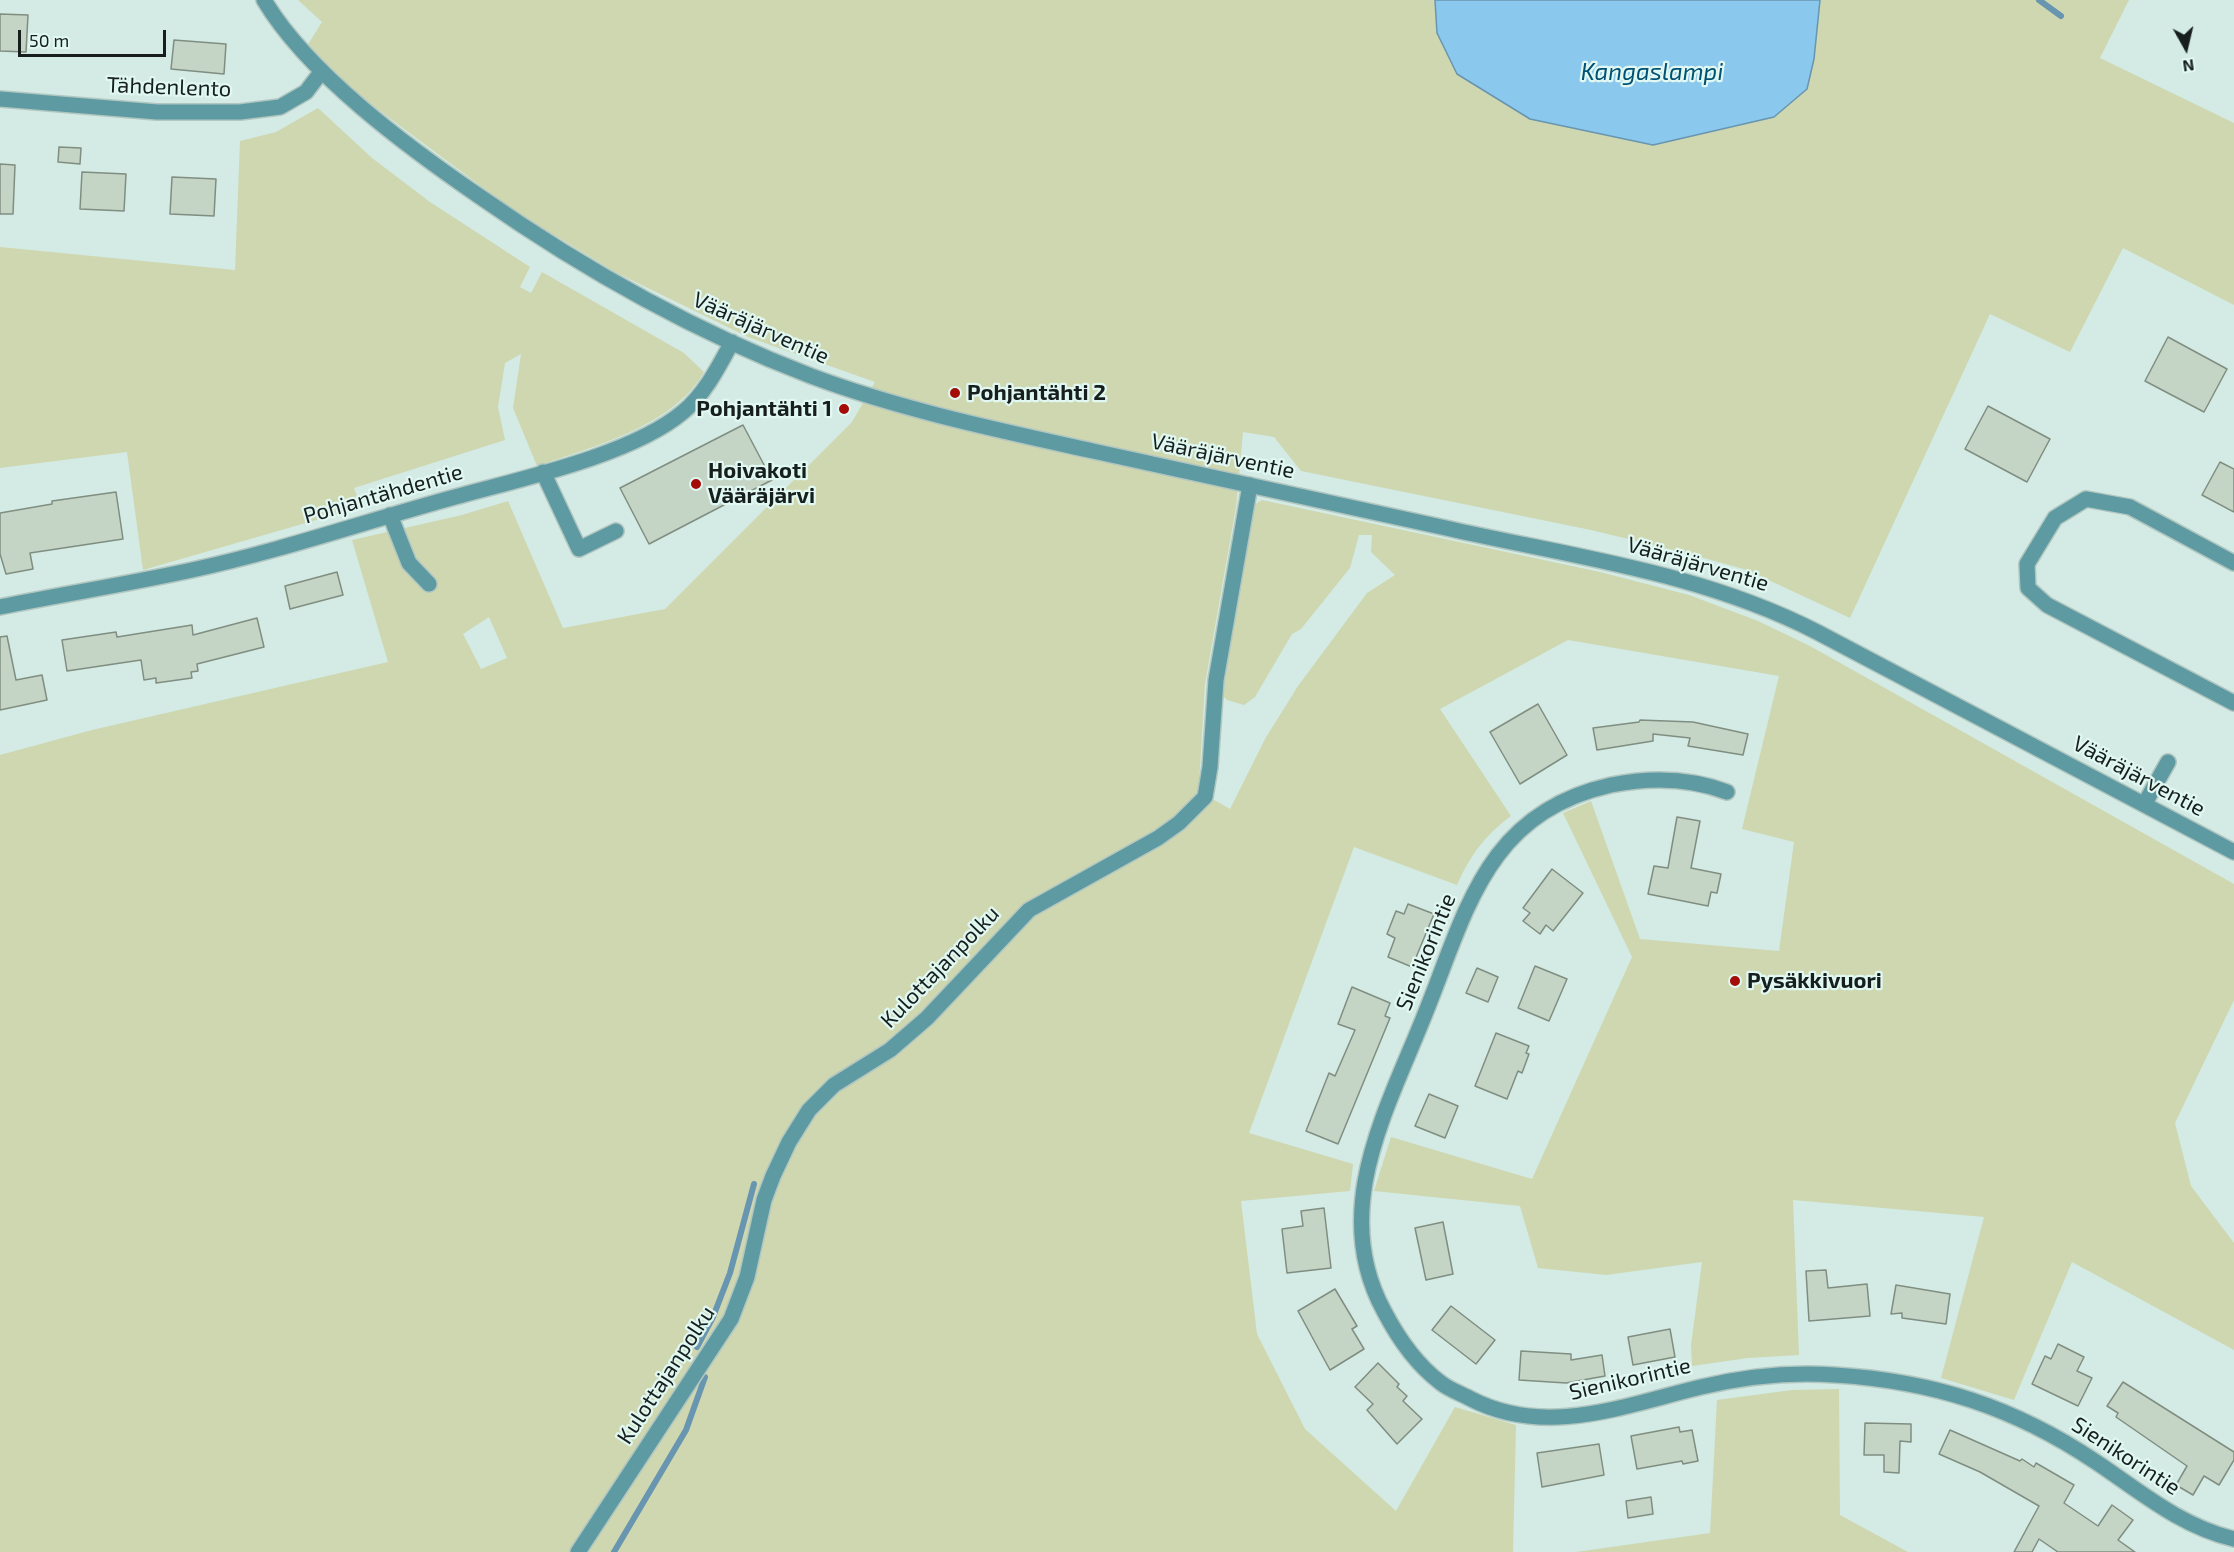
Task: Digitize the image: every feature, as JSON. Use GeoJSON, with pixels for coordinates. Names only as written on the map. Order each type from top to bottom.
{"type":"FeatureCollection","features":[{"type":"Feature","properties":{"kind":"street","name":"Vääräjärventie"},"geometry":{"type":"LineString","coordinates":[[264,0],[291,39],[322,71],[443,171],[507,216],[610,280],[732,342],[812,376],[893,403],[1004,431],[1618,564],[1735,595],[1776,611],[2145,803],[2234,852]]}},
{"type":"Feature","properties":{"kind":"street","name":"Tähdenlento"},"geometry":{"type":"LineString","coordinates":[[0,99],[157,112],[240,112],[280,107],[306,92],[322,71]]}},
{"type":"Feature","properties":{"kind":"street","name":"Pohjantähdentie"},"geometry":{"type":"LineString","coordinates":[[0,607],[192,570],[543,472],[621,446],[653,432],[684,412],[708,384],[732,342]]}},
{"type":"Feature","properties":{"kind":"street"},"geometry":{"type":"LineString","coordinates":[[543,472],[579,549],[616,531]]}},
{"type":"Feature","properties":{"kind":"street","name":"Kulottajanpolku"},"geometry":{"type":"LineString","coordinates":[[578,1552],[731,1319],[747,1278],[764,1200],[789,1142],[809,1110],[834,1085],[890,1050],[927,1018],[1029,910],[1158,838],[1179,823],[1205,797],[1210,767],[1216,680],[1250,485]]}},
{"type":"Feature","properties":{"kind":"street"},"geometry":{"type":"LineString","coordinates":[[2234,563],[2130,507],[2086,499],[2055,518],[2027,564],[2028,588],[2047,605],[2234,703]]}},
{"type":"Feature","properties":{"kind":"street"},"geometry":{"type":"LineString","coordinates":[[390,515],[409,563],[429,584]]}},
{"type":"Feature","properties":{"kind":"street"},"geometry":{"type":"LineString","coordinates":[[2145,803],[2168,762]]}},
{"type":"Feature","properties":{"kind":"street","name":"Sienikorintie"},"geometry":{"type":"LineString","coordinates":[[1727,792],[1708,784],[1681,780],[1634,780],[1598,788],[1563,801],[1534,818],[1506,842],[1476,889],[1374,1142],[1360,1204],[1363,1255],[1376,1296],[1399,1339],[1442,1384],[1480,1403],[1513,1414],[1550,1418],[1597,1414],[1706,1385],[1790,1375],[1835,1375],[1955,1393],[2022,1418],[2094,1460],[2152,1502],[2205,1532],[2234,1539]]}},
{"type":"Feature","properties":{"kind":"green space"},"geometry":{"type":"Polygon","coordinates":[[[298,0],[1435,0],[1437,33],[1814,59],[1820,0],[2129,0],[2100,58],[2234,123],[2234,305],[2123,248],[2070,352],[1990,314],[1850,618],[1747,570],[1686,553],[1591,530],[1301,471],[1274,437],[1243,432],[1236,507],[1205,684],[1199,784],[1209,797],[1230,809],[1265,739],[1298,686],[1367,593],[1395,575],[1371,552],[1372,535],[1359,535],[1350,568],[1301,629],[1292,634],[1255,697],[1244,705],[1227,700],[1223,696],[1233,622],[1255,504],[1262,500],[1600,572],[1689,595],[1758,621],[1810,646],[2234,884],[2234,1000],[2175,1123],[2191,1186],[2234,1243],[2234,1350],[2072,1262],[2014,1400],[1941,1378],[1984,1217],[1793,1200],[1799,1355],[1748,1358],[1692,1366],[1691,1345],[1702,1262],[1606,1275],[1538,1268],[1520,1206],[1374,1191],[1391,1137],[1532,1179],[1632,957],[1563,813],[1591,801],[1640,939],[1779,951],[1794,842],[1742,829],[1779,676],[1568,640],[1440,709],[1511,816],[1479,847],[1457,885],[1354,847],[1249,1133],[1353,1164],[1350,1191],[1241,1201],[1257,1334],[1305,1429],[1396,1511],[1455,1407],[1516,1425],[1513,1552],[0,1552],[0,755],[92,730],[388,662],[352,540],[462,515],[508,501],[563,628],[665,609],[852,422],[875,382],[748,337],[615,272],[513,210],[333,76],[307,46],[322,22],[298,0]],[[489,617],[463,634],[481,669],[507,658],[489,617]]]}},
{"type":"Feature","properties":{"kind":"green space"},"geometry":{"type":"Polygon","coordinates":[[[318,108],[372,158],[430,202],[530,267],[520,287],[531,293],[542,272],[684,353],[704,372],[690,391],[673,407],[652,420],[606,442],[537,466],[513,408],[521,354],[505,363],[498,407],[505,440],[354,488],[361,507],[143,570],[127,452],[0,468],[0,247],[235,270],[240,141],[276,132],[318,108]]]}},
{"type":"Feature","properties":{"kind":"green space"},"geometry":{"type":"Polygon","coordinates":[[[1839,1389],[1840,1515],[1908,1552],[1576,1552],[1710,1533],[1717,1400],[1792,1390],[1839,1389]]]}},
{"type":"Feature","properties":{"kind":"water","name":"Kangaslampi"},"geometry":{"type":"Polygon","coordinates":[[[1435,0],[1820,0],[1814,59],[1807,89],[1774,117],[1653,145],[1530,119],[1457,74],[1437,33],[1435,0]]]}},
{"type":"Feature","properties":{"kind":"building"},"geometry":{"type":"Polygon","coordinates":[[[0,14],[28,15],[26,52],[0,51],[0,14]]]}},
{"type":"Feature","properties":{"kind":"building"},"geometry":{"type":"Polygon","coordinates":[[[174,40],[226,44],[224,74],[171,69],[174,40]]]}},
{"type":"Feature","properties":{"kind":"building"},"geometry":{"type":"Polygon","coordinates":[[[59,147],[81,148],[80,164],[58,162],[59,147]]]}},
{"type":"Feature","properties":{"kind":"building"},"geometry":{"type":"Polygon","coordinates":[[[0,164],[15,165],[13,214],[0,214],[0,164]]]}},
{"type":"Feature","properties":{"kind":"building"},"geometry":{"type":"Polygon","coordinates":[[[82,172],[126,174],[124,211],[80,209],[82,172]]]}},
{"type":"Feature","properties":{"kind":"building"},"geometry":{"type":"Polygon","coordinates":[[[172,177],[216,179],[214,216],[170,214],[172,177]]]}},
{"type":"Feature","properties":{"kind":"building"},"geometry":{"type":"Polygon","coordinates":[[[2168,337],[2227,369],[2204,412],[2145,381],[2168,337]]]}},
{"type":"Feature","properties":{"kind":"building"},"geometry":{"type":"Polygon","coordinates":[[[1988,406],[2050,439],[2027,482],[1965,449],[1988,406]]]}},
{"type":"Feature","properties":{"kind":"building","name":"Hoivakoti Vääräjärvi"},"geometry":{"type":"Polygon","coordinates":[[[743,425],[772,480],[649,544],[620,488],[743,425]]]}},
{"type":"Feature","properties":{"kind":"building"},"geometry":{"type":"Polygon","coordinates":[[[2220,462],[2234,469],[2234,512],[2202,495],[2220,462]]]}},
{"type":"Feature","properties":{"kind":"building"},"geometry":{"type":"Polygon","coordinates":[[[116,492],[123,539],[30,553],[33,569],[6,574],[0,554],[0,513],[52,504],[52,501],[116,492]]]}},
{"type":"Feature","properties":{"kind":"building"},"geometry":{"type":"Polygon","coordinates":[[[337,572],[343,595],[290,609],[285,586],[337,572]]]}},
{"type":"Feature","properties":{"kind":"building"},"geometry":{"type":"Polygon","coordinates":[[[257,618],[264,647],[197,664],[198,671],[191,672],[192,678],[156,683],[156,678],[144,680],[141,660],[67,671],[62,640],[116,632],[117,637],[192,625],[193,635],[257,618]]]}},
{"type":"Feature","properties":{"kind":"building"},"geometry":{"type":"Polygon","coordinates":[[[7,636],[16,680],[42,675],[47,700],[0,710],[0,637],[7,636]]]}},
{"type":"Feature","properties":{"kind":"building"},"geometry":{"type":"Polygon","coordinates":[[[1538,704],[1567,755],[1520,784],[1490,732],[1538,704]]]}},
{"type":"Feature","properties":{"kind":"building"},"geometry":{"type":"Polygon","coordinates":[[[1640,720],[1693,722],[1748,734],[1743,755],[1688,746],[1690,738],[1653,734],[1653,741],[1597,750],[1593,728],[1639,722],[1640,720]]]}},
{"type":"Feature","properties":{"kind":"building"},"geometry":{"type":"Polygon","coordinates":[[[1677,817],[1700,821],[1691,868],[1721,874],[1717,893],[1711,892],[1708,906],[1648,894],[1654,866],[1668,868],[1677,817]]]}},
{"type":"Feature","properties":{"kind":"building"},"geometry":{"type":"Polygon","coordinates":[[[1552,869],[1583,893],[1553,931],[1546,925],[1540,934],[1523,921],[1530,913],[1523,908],[1552,869]]]}},
{"type":"Feature","properties":{"kind":"building"},"geometry":{"type":"Polygon","coordinates":[[[1408,904],[1434,914],[1412,967],[1388,957],[1395,938],[1387,934],[1396,911],[1404,914],[1408,904]]]}},
{"type":"Feature","properties":{"kind":"building"},"geometry":{"type":"Polygon","coordinates":[[[1535,966],[1567,979],[1549,1021],[1518,1008],[1535,966]]]}},
{"type":"Feature","properties":{"kind":"building"},"geometry":{"type":"Polygon","coordinates":[[[1477,968],[1498,977],[1488,1002],[1466,993],[1477,968]]]}},
{"type":"Feature","properties":{"kind":"building"},"geometry":{"type":"Polygon","coordinates":[[[1352,987],[1390,1003],[1385,1016],[1390,1018],[1338,1144],[1306,1131],[1329,1073],[1335,1076],[1355,1030],[1338,1024],[1352,987]]]}},
{"type":"Feature","properties":{"kind":"building"},"geometry":{"type":"Polygon","coordinates":[[[1496,1033],[1529,1046],[1526,1053],[1529,1054],[1522,1073],[1518,1071],[1507,1099],[1475,1086],[1496,1033]]]}},
{"type":"Feature","properties":{"kind":"building"},"geometry":{"type":"Polygon","coordinates":[[[1429,1094],[1458,1106],[1445,1138],[1415,1126],[1429,1094]]]}},
{"type":"Feature","properties":{"kind":"building"},"geometry":{"type":"Polygon","coordinates":[[[1324,1208],[1331,1268],[1287,1273],[1282,1229],[1303,1226],[1301,1211],[1324,1208]]]}},
{"type":"Feature","properties":{"kind":"building"},"geometry":{"type":"Polygon","coordinates":[[[1443,1222],[1453,1274],[1426,1280],[1415,1228],[1443,1222]]]}},
{"type":"Feature","properties":{"kind":"building"},"geometry":{"type":"Polygon","coordinates":[[[1826,1270],[1828,1288],[1867,1284],[1870,1316],[1809,1321],[1806,1271],[1826,1270]]]}},
{"type":"Feature","properties":{"kind":"building"},"geometry":{"type":"Polygon","coordinates":[[[1896,1285],[1950,1294],[1946,1324],[1902,1318],[1902,1313],[1891,1314],[1896,1285]]]}},
{"type":"Feature","properties":{"kind":"building"},"geometry":{"type":"Polygon","coordinates":[[[1335,1289],[1357,1326],[1352,1329],[1364,1349],[1330,1370],[1298,1311],[1335,1289]]]}},
{"type":"Feature","properties":{"kind":"building"},"geometry":{"type":"Polygon","coordinates":[[[1451,1306],[1495,1340],[1476,1364],[1432,1330],[1451,1306]]]}},
{"type":"Feature","properties":{"kind":"building"},"geometry":{"type":"Polygon","coordinates":[[[1670,1329],[1675,1357],[1633,1365],[1628,1337],[1670,1329]]]}},
{"type":"Feature","properties":{"kind":"building"},"geometry":{"type":"Polygon","coordinates":[[[2058,1344],[2084,1357],[2077,1371],[2092,1378],[2078,1406],[2032,1384],[2045,1356],[2051,1359],[2058,1344]]]}},
{"type":"Feature","properties":{"kind":"building"},"geometry":{"type":"Polygon","coordinates":[[[1521,1351],[1571,1354],[1571,1360],[1602,1355],[1605,1376],[1566,1383],[1519,1380],[1521,1351]]]}},
{"type":"Feature","properties":{"kind":"building"},"geometry":{"type":"Polygon","coordinates":[[[1378,1363],[1399,1384],[1397,1387],[1407,1396],[1403,1401],[1422,1419],[1397,1444],[1367,1410],[1373,1404],[1355,1387],[1378,1363]]]}},
{"type":"Feature","properties":{"kind":"building"},"geometry":{"type":"Polygon","coordinates":[[[2123,1382],[2234,1452],[2234,1460],[2219,1485],[2204,1476],[2193,1495],[2176,1485],[2187,1466],[2116,1417],[2118,1413],[2107,1406],[2123,1382]]]}},
{"type":"Feature","properties":{"kind":"building"},"geometry":{"type":"Polygon","coordinates":[[[1865,1423],[1911,1424],[1911,1442],[1900,1441],[1899,1473],[1884,1472],[1884,1455],[1864,1455],[1865,1423]]]}},
{"type":"Feature","properties":{"kind":"building"},"geometry":{"type":"Polygon","coordinates":[[[1679,1427],[1680,1432],[1692,1430],[1698,1461],[1683,1464],[1682,1461],[1637,1469],[1631,1436],[1679,1427]]]}},
{"type":"Feature","properties":{"kind":"building"},"geometry":{"type":"Polygon","coordinates":[[[1950,1430],[2020,1461],[2022,1459],[2034,1467],[2036,1463],[2074,1485],[2064,1503],[2098,1526],[2112,1505],[2133,1520],[2118,1540],[2135,1552],[2058,1552],[2039,1539],[2032,1552],[2014,1552],[2039,1506],[1980,1472],[1939,1454],[1950,1430]]]}},
{"type":"Feature","properties":{"kind":"building"},"geometry":{"type":"Polygon","coordinates":[[[1599,1444],[1604,1475],[1542,1487],[1537,1453],[1599,1444]]]}},
{"type":"Feature","properties":{"kind":"building"},"geometry":{"type":"Polygon","coordinates":[[[1651,1497],[1653,1514],[1628,1518],[1626,1501],[1651,1497]]]}},
{"type":"Feature","properties":{"kind":"waterway"},"geometry":{"type":"LineString","coordinates":[[2039,0],[2061,16]]}},
{"type":"Feature","properties":{"kind":"waterway"},"geometry":{"type":"LineString","coordinates":[[697,1347],[713,1317],[730,1273],[754,1184]]}},
{"type":"Feature","properties":{"kind":"waterway"},"geometry":{"type":"LineString","coordinates":[[614,1552],[686,1430],[705,1377]]}},
{"type":"Feature","properties":{"kind":"place","name":"Pohjantähti 2"},"geometry":{"type":"Point","coordinates":[955,393]}},
{"type":"Feature","properties":{"kind":"place","name":"Pohjantähti 1"},"geometry":{"type":"Point","coordinates":[844,409]}},
{"type":"Feature","properties":{"kind":"place","name":"Hoivakoti Vääräjärvi"},"geometry":{"type":"Point","coordinates":[696,484]}},
{"type":"Feature","properties":{"kind":"place","name":"Pysäkkivuori"},"geometry":{"type":"Point","coordinates":[1735,981]}}]}
